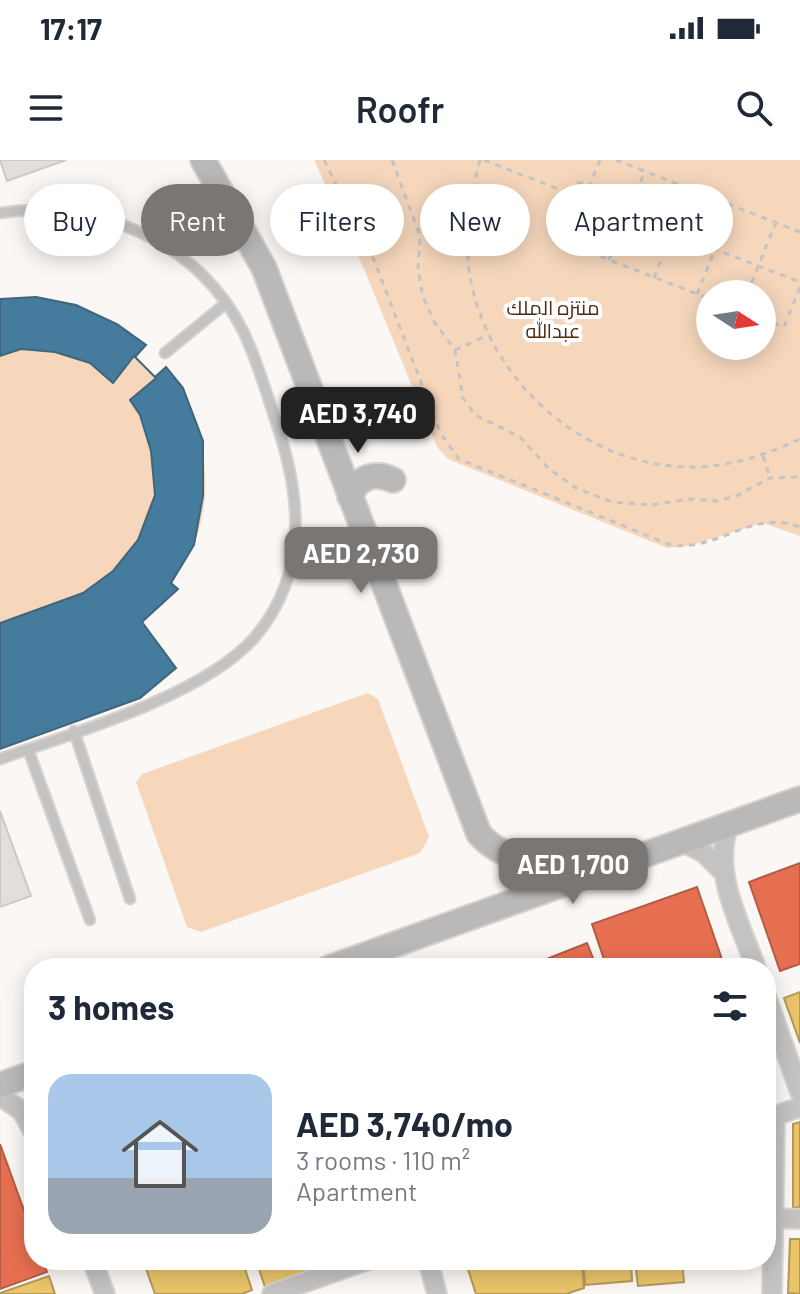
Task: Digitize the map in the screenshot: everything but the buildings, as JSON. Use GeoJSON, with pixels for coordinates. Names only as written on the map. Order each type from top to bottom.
{"type":"FeatureCollection","features":[{"type":"Feature","properties":{"kind":"main road"},"geometry":{"type":"LineString","coordinates":[[203,160],[264,268],[479,834],[489,844],[515,858],[530,860],[593,852],[641,856]]}},
{"type":"Feature","properties":{"kind":"main road"},"geometry":{"type":"LineString","coordinates":[[350,497],[357,484],[371,476],[393,480]]}},
{"type":"Feature","properties":{"kind":"main road"},"geometry":{"type":"LineString","coordinates":[[363,958],[800,799]]}},
{"type":"Feature","properties":{"kind":"main road"},"geometry":{"type":"LineString","coordinates":[[0,1085],[24,1077]]}},
{"type":"Feature","properties":{"kind":"street"},"geometry":{"type":"LineString","coordinates":[[729,824],[723,847],[722,871],[752,958]]}},
{"type":"Feature","properties":{"kind":"street"},"geometry":{"type":"LineString","coordinates":[[682,842],[704,853],[722,871]]}},
{"type":"Feature","properties":{"kind":"street"},"geometry":{"type":"LineString","coordinates":[[776,1024],[800,1092]]}},
{"type":"Feature","properties":{"kind":"street"},"geometry":{"type":"LineString","coordinates":[[0,1096],[24,1114]]}},
{"type":"Feature","properties":{"kind":"street"},"geometry":{"type":"LineString","coordinates":[[776,1115],[800,1107]]}},
{"type":"Feature","properties":{"kind":"street"},"geometry":{"type":"LineString","coordinates":[[776,1218],[800,1219]]}},
{"type":"Feature","properties":{"kind":"street"},"geometry":{"type":"LineString","coordinates":[[96,1270],[105,1294]]}},
{"type":"Feature","properties":{"kind":"street"},"geometry":{"type":"LineString","coordinates":[[272,1294],[340,1270]]}},
{"type":"Feature","properties":{"kind":"street"},"geometry":{"type":"LineString","coordinates":[[431,1270],[437,1294]]}},
{"type":"Feature","properties":{"kind":"street"},"geometry":{"type":"LineString","coordinates":[[772,1270],[772,1294]]}},
{"type":"Feature","properties":{"kind":"lane"},"geometry":{"type":"LineString","coordinates":[[0,213],[45,210],[80,212],[114,221],[176,253],[203,276],[226,303],[244,333],[257,366],[293,478],[298,525],[290,572],[271,615],[242,652],[224,667],[182,690],[0,759]]}},
{"type":"Feature","properties":{"kind":"lane"},"geometry":{"type":"LineString","coordinates":[[165,353],[226,303]]}},
{"type":"Feature","properties":{"kind":"lane"},"geometry":{"type":"LineString","coordinates":[[74,731],[130,899]]}},
{"type":"Feature","properties":{"kind":"lane"},"geometry":{"type":"LineString","coordinates":[[28,749],[90,920]]}},
{"type":"Feature","properties":{"kind":"path"},"geometry":{"type":"LineString","coordinates":[[324,160],[374,260],[441,434],[459,459],[671,545],[689,547],[771,521],[800,527]]}},
{"type":"Feature","properties":{"kind":"path"},"geometry":{"type":"LineString","coordinates":[[392,160],[420,236],[418,269],[423,297],[435,323],[455,350],[463,398],[475,415],[520,437],[562,478],[594,496],[632,505],[690,499],[716,501],[736,496],[770,478],[800,477]]}},
{"type":"Feature","properties":{"kind":"path"},"geometry":{"type":"LineString","coordinates":[[546,184],[482,160],[470,198],[467,244],[472,291],[488,335],[512,376],[544,410],[582,437],[625,456],[671,466],[717,466],[763,456],[800,439]]}},
{"type":"Feature","properties":{"kind":"path"},"geometry":{"type":"LineString","coordinates":[[577,184],[590,184],[600,160]]}},
{"type":"Feature","properties":{"kind":"path"},"geometry":{"type":"LineString","coordinates":[[616,160],[678,184]]}},
{"type":"Feature","properties":{"kind":"path"},"geometry":{"type":"LineString","coordinates":[[640,184],[645,171]]}},
{"type":"Feature","properties":{"kind":"path"},"geometry":{"type":"LineString","coordinates":[[733,205],[800,232]]}},
{"type":"Feature","properties":{"kind":"path"},"geometry":{"type":"LineString","coordinates":[[753,280],[776,222]]}},
{"type":"Feature","properties":{"kind":"path"},"geometry":{"type":"LineString","coordinates":[[597,256],[696,294]]}},
{"type":"Feature","properties":{"kind":"path"},"geometry":{"type":"LineString","coordinates":[[609,261],[611,256]]}},
{"type":"Feature","properties":{"kind":"path"},"geometry":{"type":"LineString","coordinates":[[653,278],[662,256]]}},
{"type":"Feature","properties":{"kind":"path"},"geometry":{"type":"LineString","coordinates":[[703,280],[713,256]]}},
{"type":"Feature","properties":{"kind":"path"},"geometry":{"type":"LineString","coordinates":[[732,256],[800,284],[798,297],[784,327],[776,324]]}},
{"type":"Feature","properties":{"kind":"path"},"geometry":{"type":"LineString","coordinates":[[455,350],[488,335]]}},
{"type":"Feature","properties":{"kind":"path"},"geometry":{"type":"LineString","coordinates":[[763,456],[770,478]]}},
{"type":"Feature","properties":{"kind":"green space","name":"منتزه الملك عبدالله"},"geometry":{"type":"Polygon","coordinates":[[[314,160],[800,160],[800,536],[763,523],[688,546],[667,548],[448,459],[437,447],[358,256],[404,256],[404,184],[325,184],[314,160]]]}},
{"type":"Feature","properties":{"kind":"green space"},"geometry":{"type":"Polygon","coordinates":[[[36,297],[94,315],[133,336],[146,345],[136,358],[155,376],[166,367],[190,407],[198,429],[203,452],[205,499],[194,545],[171,583],[178,589],[142,622],[176,668],[140,698],[0,749],[0,299],[36,297]]]}},
{"type":"Feature","properties":{"kind":"green space"},"geometry":{"type":"Polygon","coordinates":[[[368,693],[378,699],[429,837],[420,853],[201,932],[187,927],[136,782],[142,774],[368,693]]]}}]}
